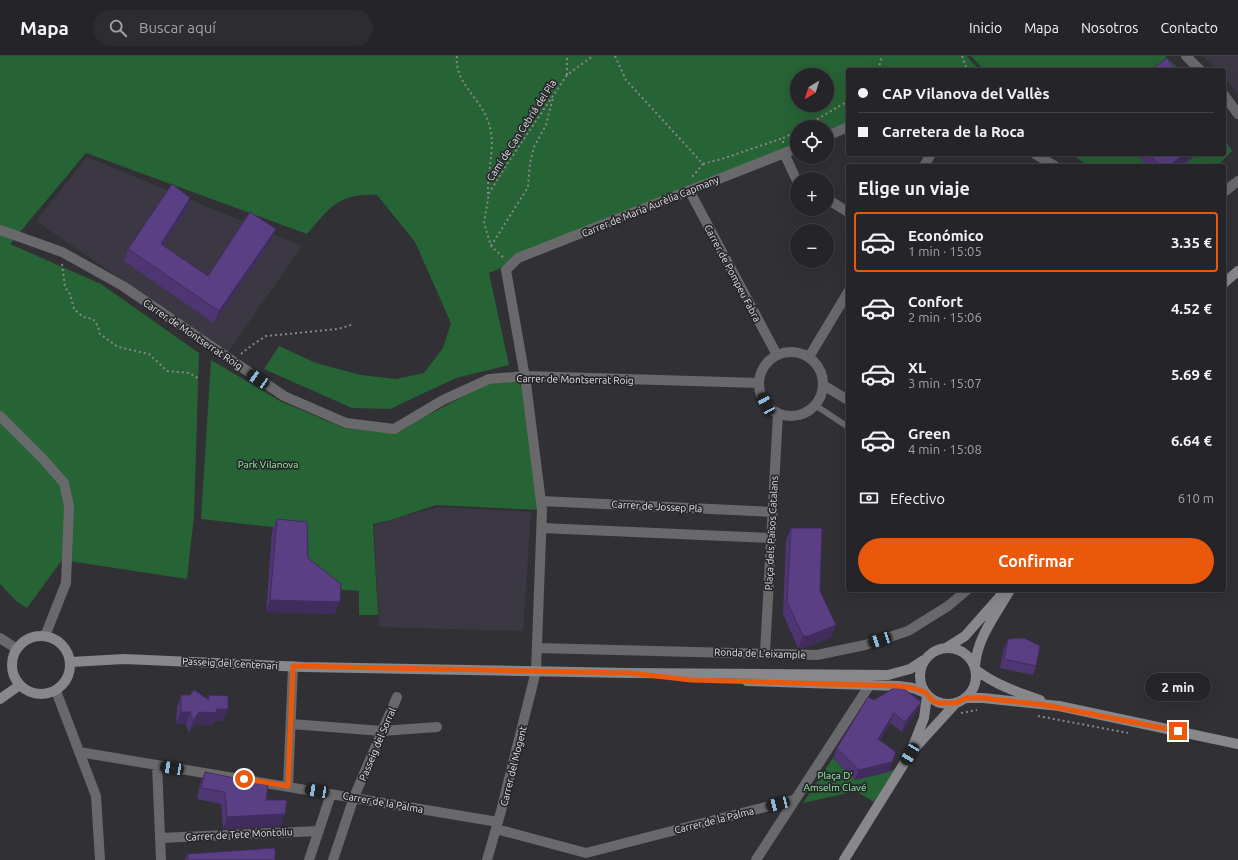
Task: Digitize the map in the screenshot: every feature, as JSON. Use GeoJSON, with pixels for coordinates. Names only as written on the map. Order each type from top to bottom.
{"type":"FeatureCollection","features":[{"type":"Feature","properties":{"kind":"street"},"geometry":{"type":"LineString","coordinates":[[1186,56],[1198,68]]}},
{"type":"Feature","properties":{"kind":"street"},"geometry":{"type":"LineString","coordinates":[[1226,98],[1238,114]]}},
{"type":"Feature","properties":{"kind":"street"},"geometry":{"type":"LineString","coordinates":[[834,133],[846,128]]}},
{"type":"Feature","properties":{"kind":"street","name":"Carrer de Maria Aurèlia Capmany"},"geometry":{"type":"LineString","coordinates":[[509,268],[518,258],[790,151]]}},
{"type":"Feature","properties":{"kind":"street"},"geometry":{"type":"LineString","coordinates":[[784,153],[793,172]]}},
{"type":"Feature","properties":{"kind":"street"},"geometry":{"type":"LineString","coordinates":[[1038,156],[1052,164]]}},
{"type":"Feature","properties":{"kind":"street"},"geometry":{"type":"LineString","coordinates":[[1226,190],[1238,181]]}},
{"type":"Feature","properties":{"kind":"street","name":"Carrer de Pompeu Fabra"},"geometry":{"type":"LineString","coordinates":[[689,190],[777,355]]}},
{"type":"Feature","properties":{"kind":"street"},"geometry":{"type":"LineString","coordinates":[[834,203],[846,211]]}},
{"type":"Feature","properties":{"kind":"street","name":"Carrer de Montserrat Roig"},"geometry":{"type":"LineString","coordinates":[[0,230],[60,251],[123,286],[284,396],[346,423],[394,429],[443,400],[489,379],[524,376],[759,383]]}},
{"type":"Feature","properties":{"kind":"street","name":"Carrer del Mogent"},"geometry":{"type":"LineString","coordinates":[[487,860],[536,671],[542,528],[541,501],[509,268]]}},
{"type":"Feature","properties":{"kind":"street"},"geometry":{"type":"LineString","coordinates":[[1226,281],[1238,271]]}},
{"type":"Feature","properties":{"kind":"street"},"geometry":{"type":"LineString","coordinates":[[808,357],[846,295]]}},
{"type":"Feature","properties":{"kind":"street"},"geometry":{"type":"LineString","coordinates":[[786,352],[797,352],[808,357],[820,369],[823,384],[822,393],[815,405],[800,415],[788,416],[778,413],[766,404],[761,394],[759,383],[761,372],[768,362],[777,355],[786,352]]}},
{"type":"Feature","properties":{"kind":"street"},"geometry":{"type":"LineString","coordinates":[[823,384],[846,399]]}},
{"type":"Feature","properties":{"kind":"street","name":"Plaça dels Països Catalans"},"geometry":{"type":"LineString","coordinates":[[765,653],[778,413]]}},
{"type":"Feature","properties":{"kind":"street"},"geometry":{"type":"LineString","coordinates":[[0,416],[44,460],[64,483],[69,506],[66,583],[45,636]]}},
{"type":"Feature","properties":{"kind":"street","name":"Carrer de Jossep Pla"},"geometry":{"type":"LineString","coordinates":[[541,501],[772,512]]}},
{"type":"Feature","properties":{"kind":"street"},"geometry":{"type":"LineString","coordinates":[[542,528],[771,538]]}},
{"type":"Feature","properties":{"kind":"street","name":"Ronda de L'eixample"},"geometry":{"type":"LineString","coordinates":[[537,648],[817,655],[866,644],[908,631],[948,606],[964,592]]}},
{"type":"Feature","properties":{"kind":"street"},"geometry":{"type":"LineString","coordinates":[[844,860],[910,754],[924,718],[926,694],[920,679],[920,672],[924,660],[934,652],[946,648],[965,636],[1003,592]]}},
{"type":"Feature","properties":{"kind":"street"},"geometry":{"type":"LineString","coordinates":[[910,754],[958,708],[974,689],[977,678],[975,668],[977,652],[982,638],[1009,592]]}},
{"type":"Feature","properties":{"kind":"street"},"geometry":{"type":"LineString","coordinates":[[45,636],[62,644],[68,652],[71,662],[69,676],[63,685],[56,691],[38,695],[28,692],[15,678],[12,668],[13,658],[17,648],[23,642],[32,637],[45,636]]}},
{"type":"Feature","properties":{"kind":"street"},"geometry":{"type":"LineString","coordinates":[[0,638],[17,648]]}},
{"type":"Feature","properties":{"kind":"street"},"geometry":{"type":"LineString","coordinates":[[946,648],[959,650],[966,654],[975,668],[991,681],[1004,688],[1059,706]]}},
{"type":"Feature","properties":{"kind":"street","name":"Passeig del Centenari"},"geometry":{"type":"LineString","coordinates":[[71,662],[124,659],[293,666],[630,673],[888,675],[910,669],[924,660]]}},
{"type":"Feature","properties":{"kind":"street"},"geometry":{"type":"LineString","coordinates":[[288,786],[293,666]]}},
{"type":"Feature","properties":{"kind":"street","name":"Passeig del Centenari"},"geometry":{"type":"LineString","coordinates":[[630,673],[691,680],[913,688],[926,694]]}},
{"type":"Feature","properties":{"kind":"street"},"geometry":{"type":"LineString","coordinates":[[0,699],[20,685]]}},
{"type":"Feature","properties":{"kind":"street"},"geometry":{"type":"LineString","coordinates":[[756,860],[793,800],[869,686]]}},
{"type":"Feature","properties":{"kind":"street"},"geometry":{"type":"LineString","coordinates":[[56,691],[96,796],[100,860]]}},
{"type":"Feature","properties":{"kind":"street"},"geometry":{"type":"LineString","coordinates":[[926,694],[939,703],[958,708]]}},
{"type":"Feature","properties":{"kind":"street","name":"Passeig del Sorral"},"geometry":{"type":"LineString","coordinates":[[333,860],[354,797],[397,697]]}},
{"type":"Feature","properties":{"kind":"street"},"geometry":{"type":"LineString","coordinates":[[966,698],[983,698],[1059,706],[1238,744]]}},
{"type":"Feature","properties":{"kind":"street"},"geometry":{"type":"LineString","coordinates":[[290,724],[382,731],[437,727]]}},
{"type":"Feature","properties":{"kind":"street","name":"Carrer de la Palma"},"geometry":{"type":"LineString","coordinates":[[79,752],[354,797],[497,825],[586,853],[793,800]]}},
{"type":"Feature","properties":{"kind":"street"},"geometry":{"type":"LineString","coordinates":[[157,765],[161,860]]}},
{"type":"Feature","properties":{"kind":"street"},"geometry":{"type":"LineString","coordinates":[[309,860],[331,794]]}},
{"type":"Feature","properties":{"kind":"street","name":"Carrer de Tete Montoliu"},"geometry":{"type":"LineString","coordinates":[[160,838],[319,831]]}},
{"type":"Feature","properties":{"kind":"lane"},"geometry":{"type":"LineString","coordinates":[[815,405],[846,426]]}},
{"type":"Feature","properties":{"kind":"path"},"geometry":{"type":"LineString","coordinates":[[457,56],[460,79],[481,106],[488,120],[492,134],[493,148],[488,178],[489,197]]}},
{"type":"Feature","properties":{"kind":"path"},"geometry":{"type":"LineString","coordinates":[[567,56],[567,75]]}},
{"type":"Feature","properties":{"kind":"path","name":"Camí de Can Cebriá del Pla"},"geometry":{"type":"LineString","coordinates":[[509,268],[492,246],[484,223],[489,197],[508,161],[567,75],[593,56]]}},
{"type":"Feature","properties":{"kind":"path"},"geometry":{"type":"LineString","coordinates":[[615,56],[626,80],[703,164]]}},
{"type":"Feature","properties":{"kind":"path"},"geometry":{"type":"LineString","coordinates":[[879,68],[882,56]]}},
{"type":"Feature","properties":{"kind":"path"},"geometry":{"type":"LineString","coordinates":[[962,56],[966,68]]}},
{"type":"Feature","properties":{"kind":"path"},"geometry":{"type":"LineString","coordinates":[[492,246],[528,187],[530,163],[534,147],[546,125],[553,95]]}},
{"type":"Feature","properties":{"kind":"path"},"geometry":{"type":"LineString","coordinates":[[816,120],[846,102]]}},
{"type":"Feature","properties":{"kind":"path"},"geometry":{"type":"LineString","coordinates":[[692,177],[703,164],[783,138]]}},
{"type":"Feature","properties":{"kind":"path"},"geometry":{"type":"LineString","coordinates":[[60,251],[66,287],[70,294],[74,309],[83,317],[93,319],[98,326],[100,334],[118,347],[149,354],[167,371],[189,373],[198,378]]}},
{"type":"Feature","properties":{"kind":"path"},"geometry":{"type":"LineString","coordinates":[[233,362],[252,345],[266,336],[338,329],[354,324]]}},
{"type":"Feature","properties":{"kind":"path"},"geometry":{"type":"LineString","coordinates":[[958,708],[983,708]]}},
{"type":"Feature","properties":{"kind":"path"},"geometry":{"type":"LineString","coordinates":[[1035,715],[1133,734]]}},
{"type":"Feature","properties":{"kind":"shaded area"},"geometry":{"type":"Polygon","coordinates":[[[1203,56],[1238,56],[1238,93],[1226,80],[1226,68],[1214,68],[1203,56]]]}},
{"type":"Feature","properties":{"kind":"shaded area"},"geometry":{"type":"Polygon","coordinates":[[[87,157],[302,246],[228,352],[36,221],[87,157]]]}},
{"type":"Feature","properties":{"kind":"shaded area"},"geometry":{"type":"Polygon","coordinates":[[[437,507],[531,512],[523,631],[379,627],[374,525],[437,507]]]}},
{"type":"Feature","properties":{"kind":"green space"},"geometry":{"type":"Polygon","coordinates":[[[0,56],[967,56],[977,68],[846,68],[846,127],[834,132],[834,120],[790,120],[790,150],[489,273],[509,365],[456,378],[390,409],[352,408],[264,369],[279,346],[316,363],[361,375],[396,379],[424,373],[443,348],[451,323],[415,242],[377,195],[353,197],[336,204],[307,234],[86,153],[10,244],[101,284],[199,353],[194,516],[187,579],[62,560],[27,608],[16,601],[0,584],[0,56]]]}},
{"type":"Feature","properties":{"kind":"green space"},"geometry":{"type":"Polygon","coordinates":[[[971,56],[1165,56],[1178,68],[982,68],[971,56]]]}},
{"type":"Feature","properties":{"kind":"green space"},"geometry":{"type":"Polygon","coordinates":[[[1226,141],[1232,151],[1219,164],[1086,164],[1074,156],[1226,156],[1226,141]]]}},
{"type":"Feature","properties":{"kind":"green space","name":"Park Vilanova"},"geometry":{"type":"Polygon","coordinates":[[[211,360],[280,401],[344,428],[391,433],[486,384],[517,381],[527,393],[542,510],[436,505],[391,520],[373,524],[378,615],[359,615],[359,591],[331,589],[308,568],[307,531],[201,519],[211,360]]]}},
{"type":"Feature","properties":{"kind":"green space","name":"Plaça D' Amselm Clavé"},"geometry":{"type":"Polygon","coordinates":[[[833,758],[855,780],[894,770],[874,802],[856,791],[803,803],[833,758]]]}},
{"type":"Feature","properties":{"kind":"building"},"geometry":{"type":"Polygon","coordinates":[[[1167,58],[1174,68],[1154,68],[1167,58]]]}},
{"type":"Feature","properties":{"kind":"building"},"geometry":{"type":"Polygon","coordinates":[[[1152,156],[1182,156],[1171,164],[1158,164],[1152,156]]]}},
{"type":"Feature","properties":{"kind":"building"},"geometry":{"type":"Polygon","coordinates":[[[172,184],[190,198],[161,244],[208,276],[250,212],[276,229],[219,311],[128,249],[172,184]]]}},
{"type":"Feature","properties":{"kind":"building"},"geometry":{"type":"Polygon","coordinates":[[[277,519],[307,522],[308,558],[341,584],[340,602],[270,600],[277,519]]]}},
{"type":"Feature","properties":{"kind":"building"},"geometry":{"type":"Polygon","coordinates":[[[791,528],[822,528],[820,591],[836,625],[808,636],[803,636],[787,602],[791,528]]]}},
{"type":"Feature","properties":{"kind":"building"},"geometry":{"type":"Polygon","coordinates":[[[1024,638],[1040,646],[1036,666],[1004,659],[1008,639],[1024,638]]]}},
{"type":"Feature","properties":{"kind":"building"},"geometry":{"type":"Polygon","coordinates":[[[899,685],[921,702],[905,722],[894,713],[878,739],[896,752],[892,762],[859,770],[837,748],[868,697],[874,700],[899,685]]]}},
{"type":"Feature","properties":{"kind":"building"},"geometry":{"type":"Polygon","coordinates":[[[194,690],[209,700],[209,695],[228,696],[228,709],[217,709],[216,713],[199,712],[193,721],[190,712],[181,712],[181,695],[190,695],[194,690]]]}},
{"type":"Feature","properties":{"kind":"building"},"geometry":{"type":"Polygon","coordinates":[[[205,772],[268,785],[266,800],[287,800],[285,814],[227,817],[225,792],[201,788],[205,772]]]}},
{"type":"Feature","properties":{"kind":"building"},"geometry":{"type":"Polygon","coordinates":[[[275,848],[275,860],[188,860],[187,854],[275,848]]]}},
{"type":"Feature","properties":{"kind":"route"},"geometry":{"type":"LineString","coordinates":[[244,779],[288,786],[293,666],[630,673],[691,680],[899,686],[925,692],[933,701],[944,704],[956,703],[966,698],[983,698],[1059,706],[1178,731]]}}]}
